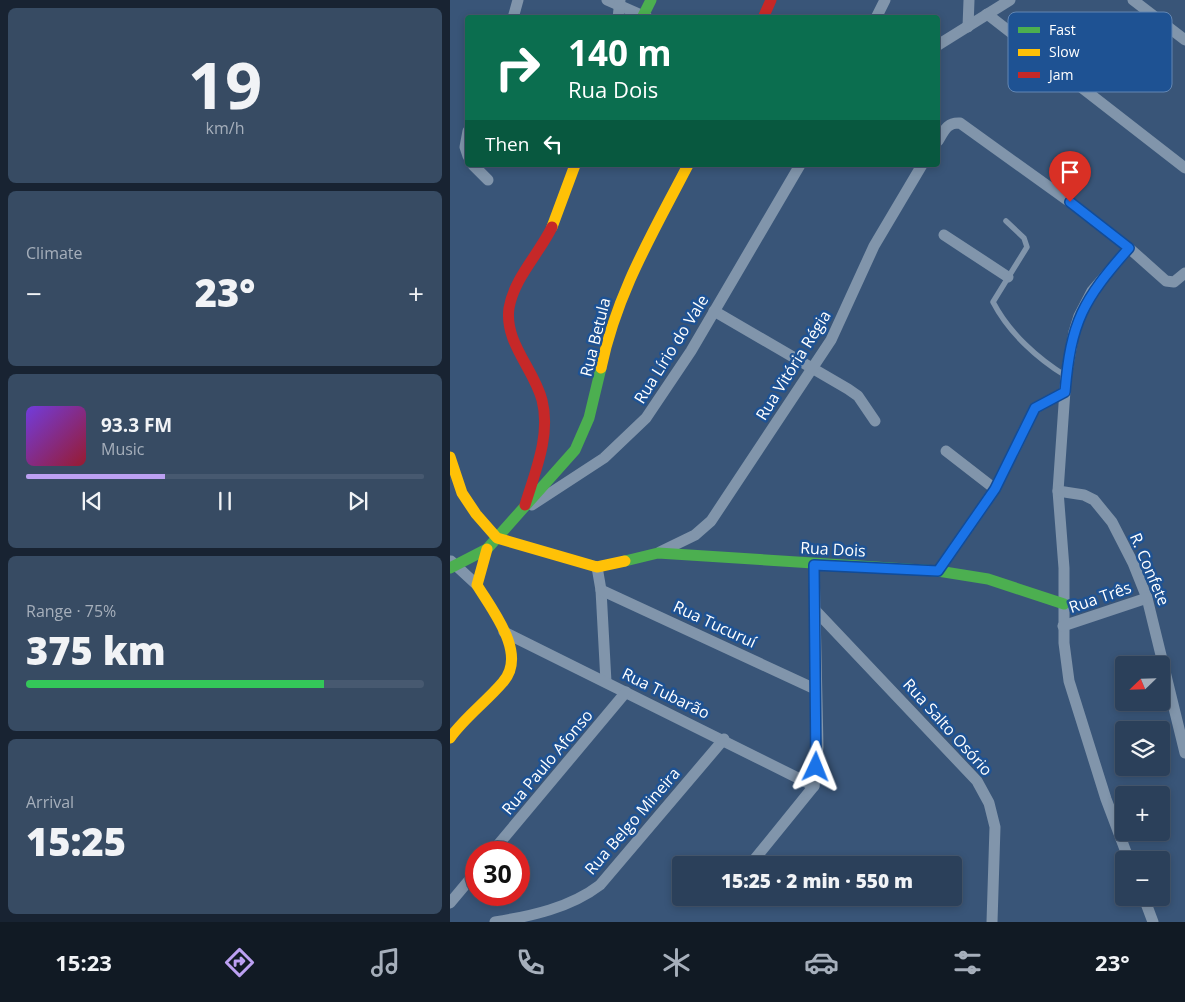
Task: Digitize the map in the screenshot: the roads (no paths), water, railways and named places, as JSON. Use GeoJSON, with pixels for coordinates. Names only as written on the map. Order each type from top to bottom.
{"type":"FeatureCollection","features":[{"type":"Feature","properties":{"kind":"street"},"geometry":{"type":"LineString","coordinates":[[514,15],[518,0]]}},
{"type":"Feature","properties":{"kind":"street"},"geometry":{"type":"LineString","coordinates":[[607,0],[620,2],[641,15]]}},
{"type":"Feature","properties":{"kind":"street"},"geometry":{"type":"LineString","coordinates":[[645,15],[651,0]]}},
{"type":"Feature","properties":{"kind":"street"},"geometry":{"type":"LineString","coordinates":[[764,15],[771,0]]}},
{"type":"Feature","properties":{"kind":"street"},"geometry":{"type":"LineString","coordinates":[[878,15],[885,0]]}},
{"type":"Feature","properties":{"kind":"street"},"geometry":{"type":"LineString","coordinates":[[968,27],[969,0]]}},
{"type":"Feature","properties":{"kind":"street"},"geometry":{"type":"LineString","coordinates":[[940,44],[1010,0]]}},
{"type":"Feature","properties":{"kind":"street"},"geometry":{"type":"LineString","coordinates":[[1133,0],[1149,12]]}},
{"type":"Feature","properties":{"kind":"street"},"geometry":{"type":"LineString","coordinates":[[618,15],[620,2]]}},
{"type":"Feature","properties":{"kind":"street"},"geometry":{"type":"LineString","coordinates":[[987,14],[1008,30]]}},
{"type":"Feature","properties":{"kind":"street"},"geometry":{"type":"LineString","coordinates":[[1172,30],[1185,40]]}},
{"type":"Feature","properties":{"kind":"street"},"geometry":{"type":"LineString","coordinates":[[1087,92],[1185,168]]}},
{"type":"Feature","properties":{"kind":"street"},"geometry":{"type":"LineString","coordinates":[[940,137],[946,126],[953,122],[960,122],[1129,248],[1170,282],[1179,280],[1185,273]]}},
{"type":"Feature","properties":{"kind":"street"},"geometry":{"type":"LineString","coordinates":[[475,167],[488,180]]}},
{"type":"Feature","properties":{"kind":"street"},"geometry":{"type":"LineString","coordinates":[[450,738],[457,727],[507,676],[511,660],[504,632],[477,585],[451,564],[487,548],[524,510],[543,436],[544,418],[542,400],[510,330],[510,307],[524,274],[553,225],[575,167]]}},
{"type":"Feature","properties":{"kind":"street","name":"Rua Betula"},"geometry":{"type":"LineString","coordinates":[[524,510],[565,464],[584,434],[597,397],[606,347],[619,302],[687,167]]}},
{"type":"Feature","properties":{"kind":"street","name":"Rua Lírio do Vale"},"geometry":{"type":"LineString","coordinates":[[524,510],[604,458],[632,434],[667,390],[799,167]]}},
{"type":"Feature","properties":{"kind":"street","name":"Rua Vitória Régia"},"geometry":{"type":"LineString","coordinates":[[658,553],[707,527],[836,330],[874,246],[920,167]]}},
{"type":"Feature","properties":{"kind":"street"},"geometry":{"type":"LineString","coordinates":[[944,235],[1008,277]]}},
{"type":"Feature","properties":{"kind":"street"},"geometry":{"type":"LineString","coordinates":[[1126,851],[1106,799],[1069,681],[1065,660],[1058,491],[1066,376],[1074,332],[1085,303],[1101,279],[1129,248]]}},
{"type":"Feature","properties":{"kind":"street"},"geometry":{"type":"LineString","coordinates":[[714,311],[853,392],[874,421]]}},
{"type":"Feature","properties":{"kind":"street"},"geometry":{"type":"LineString","coordinates":[[938,571],[995,489],[1035,408],[1065,392]]}},
{"type":"Feature","properties":{"kind":"street"},"geometry":{"type":"LineString","coordinates":[[946,452],[995,489]]}},
{"type":"Feature","properties":{"kind":"street"},"geometry":{"type":"LineString","coordinates":[[450,457],[462,493],[476,514],[497,538],[598,567],[606,682]]}},
{"type":"Feature","properties":{"kind":"street","name":"R. Confete"},"geometry":{"type":"LineString","coordinates":[[1058,491],[1084,495],[1094,500],[1103,508],[1133,564],[1147,598],[1185,752]]}},
{"type":"Feature","properties":{"kind":"street"},"geometry":{"type":"LineString","coordinates":[[477,585],[487,548]]}},
{"type":"Feature","properties":{"kind":"street","name":"Rua Dois"},"geometry":{"type":"LineString","coordinates":[[598,567],[658,553],[814,565],[938,571],[988,579],[1064,604]]}},
{"type":"Feature","properties":{"kind":"street"},"geometry":{"type":"LineString","coordinates":[[757,856],[814,786],[818,747],[814,565]]}},
{"type":"Feature","properties":{"kind":"street","name":"Rua Tucuruí"},"geometry":{"type":"LineString","coordinates":[[601,590],[816,689]]}},
{"type":"Feature","properties":{"kind":"street","name":"Rua Três"},"geometry":{"type":"LineString","coordinates":[[1064,626],[1147,598]]}},
{"type":"Feature","properties":{"kind":"street","name":"Rua Salto Osório"},"geometry":{"type":"LineString","coordinates":[[815,610],[950,749],[984,791],[993,814],[996,839],[992,922]]}},
{"type":"Feature","properties":{"kind":"street","name":"Rua Tubarão"},"geometry":{"type":"LineString","coordinates":[[504,632],[724,739],[814,786]]}},
{"type":"Feature","properties":{"kind":"street","name":"Rua Paulo Afonso"},"geometry":{"type":"LineString","coordinates":[[501,841],[626,692]]}},
{"type":"Feature","properties":{"kind":"street","name":"Rua Belgo Mineira"},"geometry":{"type":"LineString","coordinates":[[495,922],[561,906],[581,898],[600,885],[724,739]]}},
{"type":"Feature","properties":{"kind":"street"},"geometry":{"type":"LineString","coordinates":[[450,903],[465,885]]}},
{"type":"Feature","properties":{"kind":"street"},"geometry":{"type":"LineString","coordinates":[[1147,906],[1153,922]]}},
{"type":"Feature","properties":{"kind":"lane"},"geometry":{"type":"LineString","coordinates":[[1006,221],[1022,235],[1027,245],[994,300],[994,305],[1041,360],[1066,376]]}}]}
